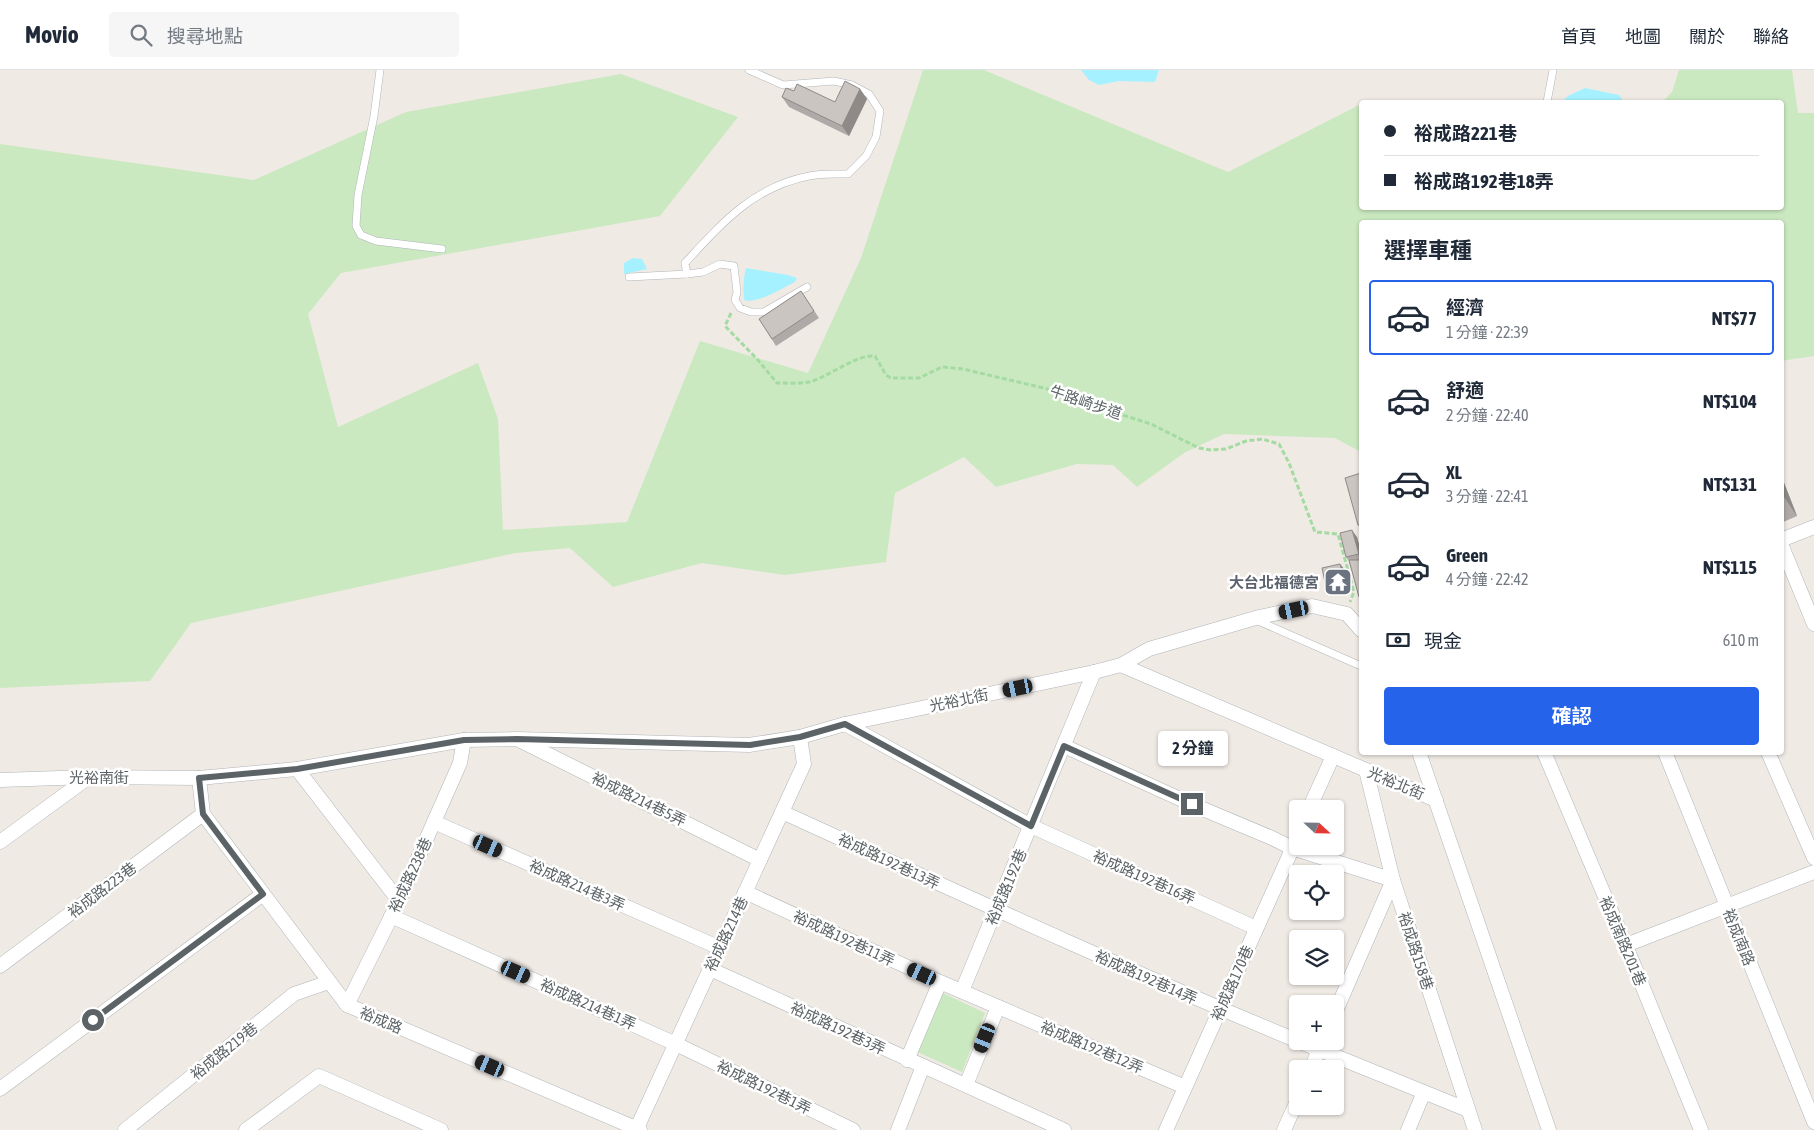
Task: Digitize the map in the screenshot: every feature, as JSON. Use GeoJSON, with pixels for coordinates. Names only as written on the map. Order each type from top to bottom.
{"type":"FeatureCollection","features":[{"type":"Feature","properties":{"kind":"street"},"geometry":{"type":"LineString","coordinates":[[1784,541],[1814,527]]}},
{"type":"Feature","properties":{"kind":"street"},"geometry":{"type":"LineString","coordinates":[[1784,549],[1814,624]]}},
{"type":"Feature","properties":{"kind":"street"},"geometry":{"type":"LineString","coordinates":[[1121,665],[1149,649],[1254,619],[1312,606],[1347,614],[1359,628]]}},
{"type":"Feature","properties":{"kind":"street","name":"光裕北街"},"geometry":{"type":"LineString","coordinates":[[199,778],[297,769],[464,740],[517,739],[750,745],[800,737],[845,724],[1121,665],[1436,800],[1549,1130]]}},
{"type":"Feature","properties":{"kind":"street","name":"裕成路192巷"},"geometry":{"type":"LineString","coordinates":[[962,991],[1094,672]]}},
{"type":"Feature","properties":{"kind":"street","name":"裕成路192巷16弄"},"geometry":{"type":"LineString","coordinates":[[845,724],[1031,826],[1256,928]]}},
{"type":"Feature","properties":{"kind":"street","name":"裕成路214巷"},"geometry":{"type":"LineString","coordinates":[[636,1130],[804,764],[800,737]]}},
{"type":"Feature","properties":{"kind":"street","name":"裕成路214巷5弄"},"geometry":{"type":"LineString","coordinates":[[517,739],[760,860]]}},
{"type":"Feature","properties":{"kind":"street","name":"裕成路238巷"},"geometry":{"type":"LineString","coordinates":[[347,1006],[392,916],[434,822],[460,762],[464,740]]}},
{"type":"Feature","properties":{"kind":"street"},"geometry":{"type":"LineString","coordinates":[[1064,746],[1272,838],[1289,841]]}},
{"type":"Feature","properties":{"kind":"street"},"geometry":{"type":"LineString","coordinates":[[1420,755],[1436,800]]}},
{"type":"Feature","properties":{"kind":"street","name":"裕成南路201巷"},"geometry":{"type":"LineString","coordinates":[[1545,755],[1626,945],[1701,1130]]}},
{"type":"Feature","properties":{"kind":"street","name":"裕成南路"},"geometry":{"type":"LineString","coordinates":[[1666,755],[1814,1122]]}},
{"type":"Feature","properties":{"kind":"street"},"geometry":{"type":"LineString","coordinates":[[1769,755],[1814,858]]}},
{"type":"Feature","properties":{"kind":"street"},"geometry":{"type":"LineString","coordinates":[[1314,800],[1333,756]]}},
{"type":"Feature","properties":{"kind":"street"},"geometry":{"type":"LineString","coordinates":[[297,769],[399,901]]}},
{"type":"Feature","properties":{"kind":"street","name":"裕成路158巷"},"geometry":{"type":"LineString","coordinates":[[1366,770],[1393,880],[1475,1130]]}},
{"type":"Feature","properties":{"kind":"street"},"geometry":{"type":"LineString","coordinates":[[0,842],[89,776]]}},
{"type":"Feature","properties":{"kind":"street","name":"光裕南街"},"geometry":{"type":"LineString","coordinates":[[0,780],[89,776],[199,778]]}},
{"type":"Feature","properties":{"kind":"street"},"geometry":{"type":"LineString","coordinates":[[199,778],[203,814]]}},
{"type":"Feature","properties":{"kind":"street","name":"裕成路192巷13弄"},"geometry":{"type":"LineString","coordinates":[[782,812],[996,910]]}},
{"type":"Feature","properties":{"kind":"street","name":"裕成路"},"geometry":{"type":"LineString","coordinates":[[203,814],[347,1006],[636,1130]]}},
{"type":"Feature","properties":{"kind":"street","name":"裕成路223巷"},"geometry":{"type":"LineString","coordinates":[[0,966],[203,814]]}},
{"type":"Feature","properties":{"kind":"street","name":"裕成路214巷3弄"},"geometry":{"type":"LineString","coordinates":[[434,822],[720,948]]}},
{"type":"Feature","properties":{"kind":"street","name":"裕成路170巷"},"geometry":{"type":"LineString","coordinates":[[1166,1130],[1289,855]]}},
{"type":"Feature","properties":{"kind":"street"},"geometry":{"type":"LineString","coordinates":[[1329,855],[1393,880],[1343,995]]}},
{"type":"Feature","properties":{"kind":"street"},"geometry":{"type":"LineString","coordinates":[[1626,945],[1814,872]]}},
{"type":"Feature","properties":{"kind":"street","name":"裕成路192巷11弄"},"geometry":{"type":"LineString","coordinates":[[746,892],[998,1008]]}},
{"type":"Feature","properties":{"kind":"street"},"geometry":{"type":"LineString","coordinates":[[0,1089],[263,894]]}},
{"type":"Feature","properties":{"kind":"street","name":"裕成路192巷14弄"},"geometry":{"type":"LineString","coordinates":[[996,910],[1220,1009],[1289,1037]]}},
{"type":"Feature","properties":{"kind":"street","name":"裕成路214巷1弄"},"geometry":{"type":"LineString","coordinates":[[392,916],[676,1044]]}},
{"type":"Feature","properties":{"kind":"street","name":"裕成路192巷3弄"},"geometry":{"type":"LineString","coordinates":[[710,969],[1064,1130]]}},
{"type":"Feature","properties":{"kind":"street","name":"裕成路219巷"},"geometry":{"type":"LineString","coordinates":[[125,1130],[294,994],[329,982]]}},
{"type":"Feature","properties":{"kind":"street"},"geometry":{"type":"LineString","coordinates":[[907,1060],[940,982]]}},
{"type":"Feature","properties":{"kind":"street"},"geometry":{"type":"LineString","coordinates":[[966,1085],[998,1008]]}},
{"type":"Feature","properties":{"kind":"street","name":"裕成路192巷12弄"},"geometry":{"type":"LineString","coordinates":[[998,1008],[1185,1087]]}},
{"type":"Feature","properties":{"kind":"street","name":"裕成路192巷1弄"},"geometry":{"type":"LineString","coordinates":[[676,1044],[853,1130]]}},
{"type":"Feature","properties":{"kind":"street","name":"裕成路192巷14弄"},"geometry":{"type":"LineString","coordinates":[[1330,1050],[1468,1110]]}},
{"type":"Feature","properties":{"kind":"street"},"geometry":{"type":"LineString","coordinates":[[898,1130],[923,1066]]}},
{"type":"Feature","properties":{"kind":"street"},"geometry":{"type":"LineString","coordinates":[[246,1130],[319,1076],[440,1130]]}},
{"type":"Feature","properties":{"kind":"street"},"geometry":{"type":"LineString","coordinates":[[1408,1130],[1424,1092]]}},
{"type":"Feature","properties":{"kind":"street"},"geometry":{"type":"LineString","coordinates":[[1286,1129],[1292,1115]]}},
{"type":"Feature","properties":{"kind":"lane"},"geometry":{"type":"LineString","coordinates":[[380,70],[358,195],[356,226],[361,235],[376,241],[442,249]]}},
{"type":"Feature","properties":{"kind":"lane"},"geometry":{"type":"LineString","coordinates":[[687,274],[685,263],[723,222],[742,206],[762,193],[810,176],[848,174],[866,156],[876,137],[880,111],[869,94],[852,85],[834,81],[783,85],[749,70]]}},
{"type":"Feature","properties":{"kind":"lane"},"geometry":{"type":"LineString","coordinates":[[1547,100],[1553,70]]}},
{"type":"Feature","properties":{"kind":"lane"},"geometry":{"type":"LineString","coordinates":[[629,277],[703,272],[720,264],[734,266],[737,292],[735,300],[740,308],[751,312],[764,312],[807,287]]}},
{"type":"Feature","properties":{"kind":"lane"},"geometry":{"type":"LineString","coordinates":[[1254,619],[1359,665]]}},
{"type":"Feature","properties":{"kind":"path","name":"牛路崎步道"},"geometry":{"type":"LineString","coordinates":[[738,305],[730,315],[725,326],[777,383],[808,382],[866,355],[875,356],[886,375],[891,378],[919,378],[942,367],[963,369],[1081,398],[1104,409],[1151,424],[1199,448],[1211,450],[1226,449],[1246,441],[1262,438],[1279,444],[1289,464],[1315,532],[1338,534],[1354,592],[1347,614]]}},
{"type":"Feature","properties":{"kind":"green space"},"geometry":{"type":"Polygon","coordinates":[[[923,70],[984,70],[1228,172],[1359,105],[1359,210],[1784,210],[1784,100],[1664,100],[1672,92],[1679,70],[1792,70],[1798,113],[1814,113],[1814,356],[1784,361],[1784,220],[1359,220],[1359,451],[1335,438],[1224,434],[1184,453],[1137,487],[1113,465],[1077,464],[996,487],[964,457],[895,493],[886,562],[785,575],[702,563],[613,587],[570,548],[516,553],[191,623],[150,681],[0,688],[0,144],[254,180],[406,112],[621,74],[738,117],[660,216],[341,273],[308,314],[338,427],[478,363],[498,419],[503,530],[627,522],[700,341],[808,373],[861,258],[923,70]]]}},
{"type":"Feature","properties":{"kind":"green space"},"geometry":{"type":"Polygon","coordinates":[[[941,992],[985,1013],[962,1072],[915,1051],[941,992]]]}},
{"type":"Feature","properties":{"kind":"water"},"geometry":{"type":"Polygon","coordinates":[[[1081,70],[1159,70],[1155,82],[1119,81],[1099,85],[1089,80],[1081,70]]]}},
{"type":"Feature","properties":{"kind":"water"},"geometry":{"type":"Polygon","coordinates":[[[1585,88],[1619,95],[1623,100],[1564,100],[1585,88]]]}},
{"type":"Feature","properties":{"kind":"water"},"geometry":{"type":"Polygon","coordinates":[[[633,258],[642,259],[647,269],[624,274],[624,263],[633,258]]]}},
{"type":"Feature","properties":{"kind":"water"},"geometry":{"type":"Polygon","coordinates":[[[746,268],[797,278],[795,282],[770,295],[749,301],[744,300],[746,268]]]}},
{"type":"Feature","properties":{"kind":"building"},"geometry":{"type":"Polygon","coordinates":[[[845,81],[860,89],[842,126],[782,97],[786,88],[794,91],[797,84],[835,102],[845,81]]]}},
{"type":"Feature","properties":{"kind":"building"},"geometry":{"type":"Polygon","coordinates":[[[801,291],[814,311],[772,339],[759,319],[801,291]]]}},
{"type":"Feature","properties":{"kind":"building"},"geometry":{"type":"Polygon","coordinates":[[[1359,474],[1358,525],[1345,478],[1359,474]]]}},
{"type":"Feature","properties":{"kind":"building"},"geometry":{"type":"Polygon","coordinates":[[[1352,530],[1359,554],[1346,557],[1340,533],[1352,530]]]}},
{"type":"Feature","properties":{"kind":"building"},"geometry":{"type":"Polygon","coordinates":[[[1349,560],[1359,560],[1359,597],[1349,560]]]}},
{"type":"Feature","properties":{"kind":"building"},"geometry":{"type":"Polygon","coordinates":[[[1340,564],[1345,582],[1326,587],[1322,568],[1340,564]]]}},
{"type":"Feature","properties":{"kind":"place","name":"大台北福德宮"},"geometry":{"type":"Point","coordinates":[1338,582]}},
{"type":"Feature","properties":{"kind":"route"},"geometry":{"type":"LineString","coordinates":[[93,1020],[263,894],[203,814],[199,778],[297,769],[464,740],[517,739],[750,745],[800,737],[845,724],[1031,826],[1064,746],[1192,804]]}}]}
